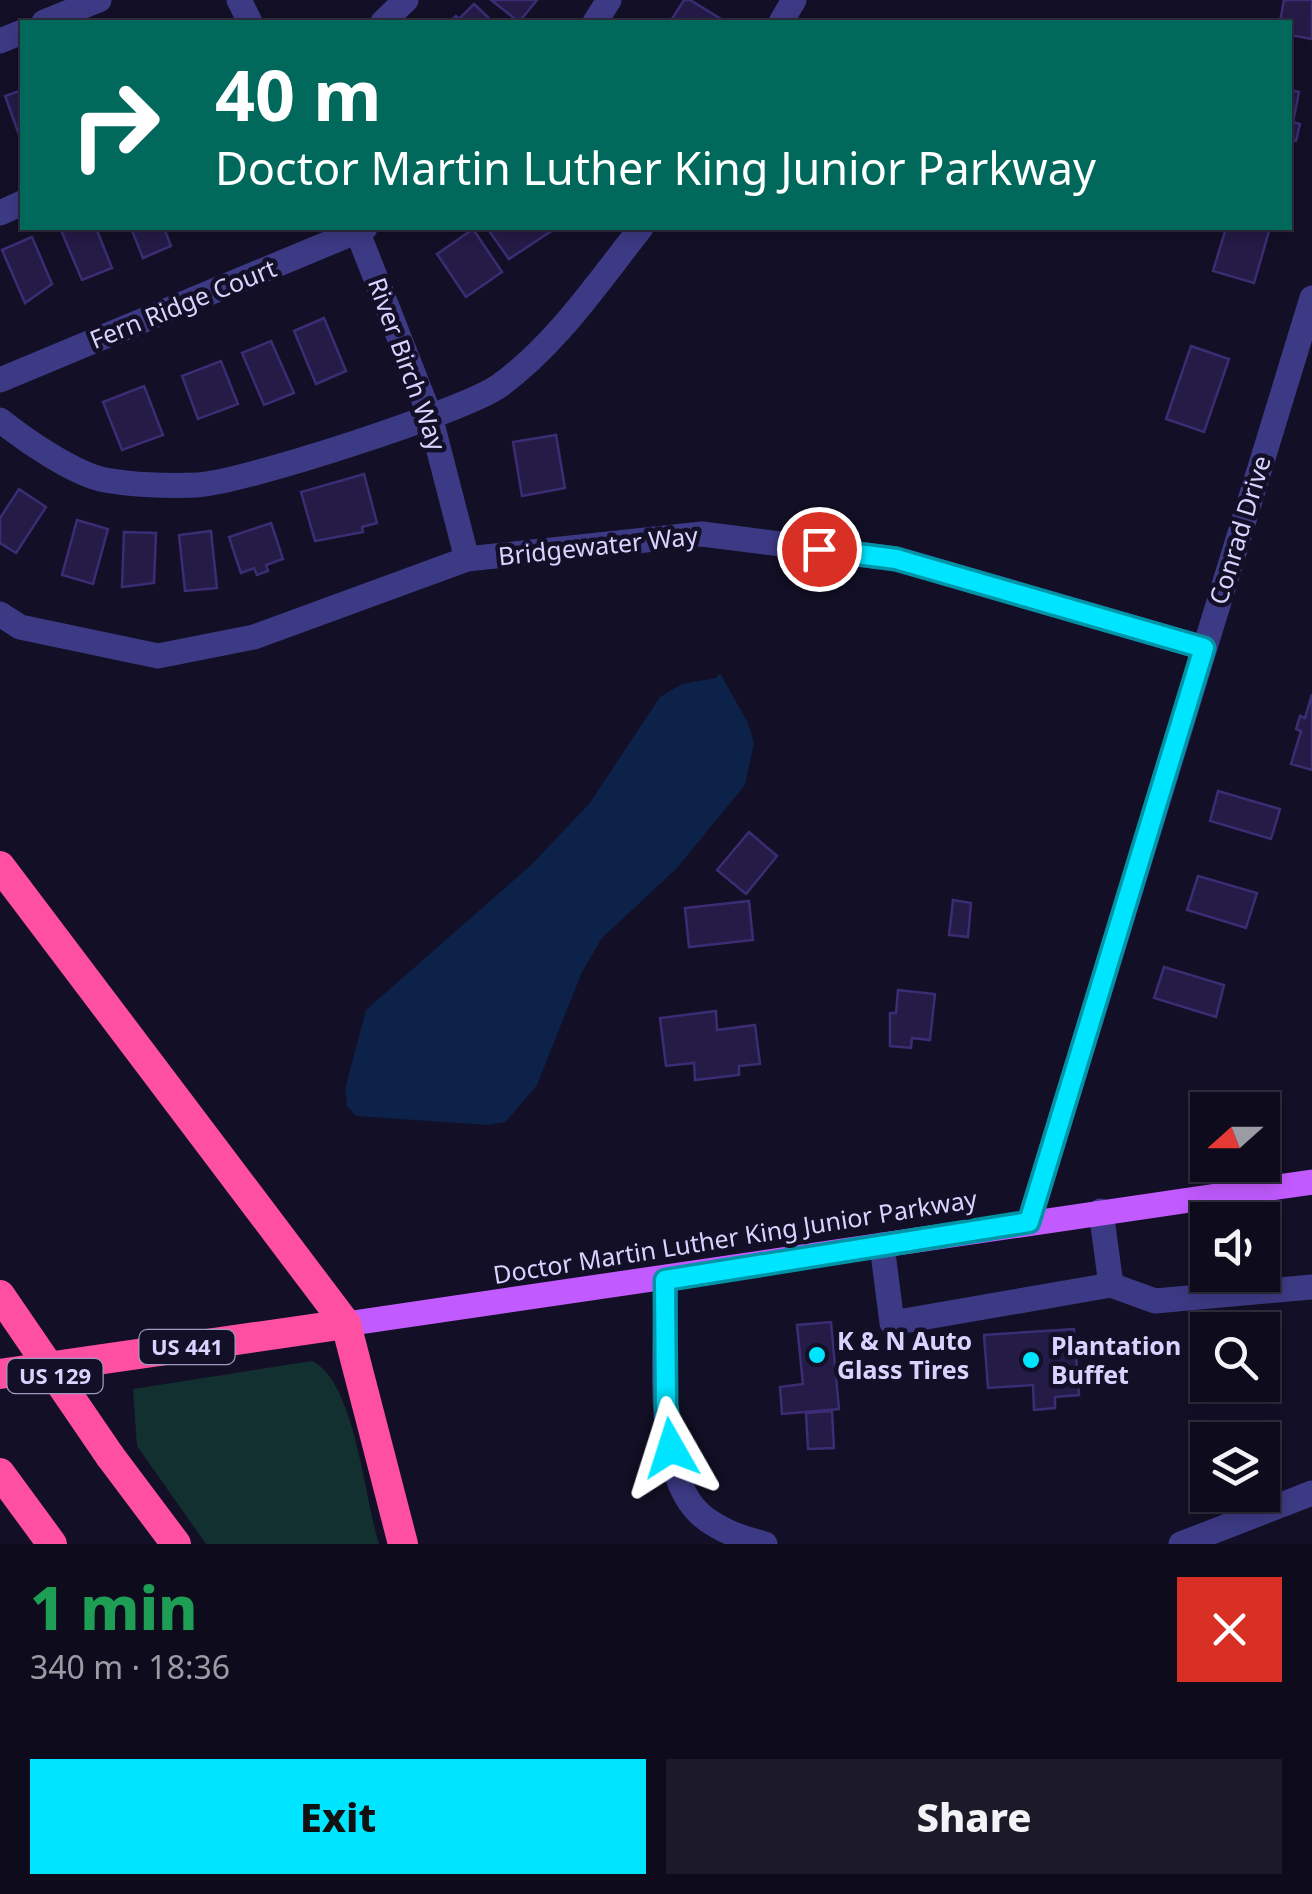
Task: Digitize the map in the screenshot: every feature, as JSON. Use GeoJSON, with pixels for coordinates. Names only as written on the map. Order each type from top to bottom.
{"type":"FeatureCollection","features":[{"type":"Feature","properties":{"kind":"highway"},"geometry":{"type":"LineString","coordinates":[[0,866],[346,1324],[403,1544]]}},
{"type":"Feature","properties":{"kind":"highway","name":"US 129"},"geometry":{"type":"LineString","coordinates":[[0,1295],[110,1456],[176,1544]]}},
{"type":"Feature","properties":{"kind":"highway","name":"US 441"},"geometry":{"type":"LineString","coordinates":[[0,1374],[346,1324]]}},
{"type":"Feature","properties":{"kind":"highway"},"geometry":{"type":"LineString","coordinates":[[0,1472],[52,1544]]}},
{"type":"Feature","properties":{"kind":"main road","name":"Doctor Martin Luther King Junior Parkway"},"geometry":{"type":"LineString","coordinates":[[346,1324],[1312,1182]]}},
{"type":"Feature","properties":{"kind":"street"},"geometry":{"type":"LineString","coordinates":[[49,20],[99,0]]}},
{"type":"Feature","properties":{"kind":"street"},"geometry":{"type":"LineString","coordinates":[[385,20],[406,0]]}},
{"type":"Feature","properties":{"kind":"street","name":"Fern Ridge Court"},"geometry":{"type":"LineString","coordinates":[[0,380],[358,230]]}},
{"type":"Feature","properties":{"kind":"street","name":"River Birch Way"},"geometry":{"type":"LineString","coordinates":[[360,230],[430,416],[467,560]]}},
{"type":"Feature","properties":{"kind":"street"},"geometry":{"type":"LineString","coordinates":[[0,420],[26,440],[103,480],[199,485],[430,416],[497,388],[551,342],[639,230]]}},
{"type":"Feature","properties":{"kind":"street","name":"Conrad Drive"},"geometry":{"type":"LineString","coordinates":[[1029,1222],[1312,298]]}},
{"type":"Feature","properties":{"kind":"street","name":"Bridgewater Way"},"geometry":{"type":"LineString","coordinates":[[0,614],[20,627],[158,656],[254,637],[467,560],[702,534],[896,559],[1204,648]]}},
{"type":"Feature","properties":{"kind":"street"},"geometry":{"type":"LineString","coordinates":[[1101,1211],[1111,1285]]}},
{"type":"Feature","properties":{"kind":"street"},"geometry":{"type":"LineString","coordinates":[[882,1245],[892,1323],[1111,1285],[1155,1301],[1312,1287]]}},
{"type":"Feature","properties":{"kind":"street"},"geometry":{"type":"LineString","coordinates":[[665,1280],[666,1405],[674,1471],[699,1513],[734,1536],[765,1544]]}},
{"type":"Feature","properties":{"kind":"street"},"geometry":{"type":"LineString","coordinates":[[1181,1544],[1312,1492]]}},
{"type":"Feature","properties":{"kind":"green space"},"geometry":{"type":"Polygon","coordinates":[[[312,1361],[327,1373],[348,1416],[379,1544],[206,1544],[137,1446],[133,1389],[312,1361]]]}},
{"type":"Feature","properties":{"kind":"water"},"geometry":{"type":"Polygon","coordinates":[[[720,673],[748,723],[754,743],[745,785],[677,868],[602,938],[582,972],[537,1085],[506,1122],[488,1125],[356,1116],[347,1106],[345,1089],[366,1010],[531,865],[589,804],[660,697],[682,684],[716,678],[720,673]]]}},
{"type":"Feature","properties":{"kind":"building"},"geometry":{"type":"Polygon","coordinates":[[[491,0],[537,0],[516,20],[491,0]]]}},
{"type":"Feature","properties":{"kind":"building"},"geometry":{"type":"Polygon","coordinates":[[[684,0],[690,0],[723,20],[671,20],[684,0]]]}},
{"type":"Feature","properties":{"kind":"building"},"geometry":{"type":"Polygon","coordinates":[[[1284,0],[1312,0],[1312,39],[1292,35],[1292,20],[1280,20],[1284,0]]]}},
{"type":"Feature","properties":{"kind":"building"},"geometry":{"type":"Polygon","coordinates":[[[474,4],[491,20],[451,20],[456,16],[459,19],[474,4]]]}},
{"type":"Feature","properties":{"kind":"building"},"geometry":{"type":"Polygon","coordinates":[[[1292,90],[1299,92],[1293,122],[1300,124],[1296,141],[1292,140],[1292,90]]]}},
{"type":"Feature","properties":{"kind":"building"},"geometry":{"type":"Polygon","coordinates":[[[20,91],[20,137],[5,96],[20,91]]]}},
{"type":"Feature","properties":{"kind":"building"},"geometry":{"type":"Polygon","coordinates":[[[61,230],[97,230],[112,268],[82,280],[61,230]]]}},
{"type":"Feature","properties":{"kind":"building"},"geometry":{"type":"Polygon","coordinates":[[[132,230],[165,230],[171,246],[143,258],[132,230]]]}},
{"type":"Feature","properties":{"kind":"building"},"geometry":{"type":"Polygon","coordinates":[[[474,230],[502,272],[466,297],[437,254],[474,230]]]}},
{"type":"Feature","properties":{"kind":"building"},"geometry":{"type":"Polygon","coordinates":[[[488,230],[553,230],[509,259],[488,230]]]}},
{"type":"Feature","properties":{"kind":"building"},"geometry":{"type":"Polygon","coordinates":[[[1225,230],[1269,230],[1254,283],[1213,271],[1225,230]]]}},
{"type":"Feature","properties":{"kind":"building"},"geometry":{"type":"Polygon","coordinates":[[[32,237],[52,284],[25,303],[2,250],[32,237]]]}},
{"type":"Feature","properties":{"kind":"building"},"geometry":{"type":"Polygon","coordinates":[[[324,318],[346,371],[316,384],[294,331],[324,318]]]}},
{"type":"Feature","properties":{"kind":"building"},"geometry":{"type":"Polygon","coordinates":[[[271,341],[294,393],[264,405],[242,353],[271,341]]]}},
{"type":"Feature","properties":{"kind":"building"},"geometry":{"type":"Polygon","coordinates":[[[1191,346],[1229,359],[1204,432],[1166,419],[1191,346]]]}},
{"type":"Feature","properties":{"kind":"building"},"geometry":{"type":"Polygon","coordinates":[[[221,361],[238,404],[198,419],[182,376],[221,361]]]}},
{"type":"Feature","properties":{"kind":"building"},"geometry":{"type":"Polygon","coordinates":[[[144,386],[163,435],[122,450],[103,402],[144,386]]]}},
{"type":"Feature","properties":{"kind":"building"},"geometry":{"type":"Polygon","coordinates":[[[556,435],[565,488],[522,496],[513,442],[556,435]]]}},
{"type":"Feature","properties":{"kind":"building"},"geometry":{"type":"Polygon","coordinates":[[[364,474],[377,523],[362,527],[363,532],[315,541],[301,492],[364,474]]]}},
{"type":"Feature","properties":{"kind":"building"},"geometry":{"type":"Polygon","coordinates":[[[19,489],[46,507],[16,553],[0,543],[0,518],[19,489]]]}},
{"type":"Feature","properties":{"kind":"building"},"geometry":{"type":"Polygon","coordinates":[[[77,520],[108,529],[93,584],[62,575],[77,520]]]}},
{"type":"Feature","properties":{"kind":"building"},"geometry":{"type":"Polygon","coordinates":[[[271,523],[283,559],[266,565],[268,571],[257,575],[254,568],[241,573],[229,537],[271,523]]]}},
{"type":"Feature","properties":{"kind":"building"},"geometry":{"type":"Polygon","coordinates":[[[211,531],[217,588],[185,591],[179,535],[211,531]]]}},
{"type":"Feature","properties":{"kind":"building"},"geometry":{"type":"Polygon","coordinates":[[[124,532],[156,533],[154,583],[122,587],[124,532]]]}},
{"type":"Feature","properties":{"kind":"building"},"geometry":{"type":"Polygon","coordinates":[[[1312,694],[1312,770],[1291,764],[1301,731],[1296,729],[1300,716],[1305,718],[1312,694]]]}},
{"type":"Feature","properties":{"kind":"building"},"geometry":{"type":"Polygon","coordinates":[[[1218,791],[1280,809],[1271,839],[1210,821],[1218,791]]]}},
{"type":"Feature","properties":{"kind":"building"},"geometry":{"type":"Polygon","coordinates":[[[749,832],[777,856],[746,894],[717,870],[749,832]]]}},
{"type":"Feature","properties":{"kind":"building"},"geometry":{"type":"Polygon","coordinates":[[[1198,876],[1257,893],[1246,928],[1187,910],[1198,876]]]}},
{"type":"Feature","properties":{"kind":"building"},"geometry":{"type":"Polygon","coordinates":[[[953,900],[971,903],[968,937],[949,935],[953,900]]]}},
{"type":"Feature","properties":{"kind":"building"},"geometry":{"type":"Polygon","coordinates":[[[749,901],[753,940],[689,947],[685,908],[749,901]]]}},
{"type":"Feature","properties":{"kind":"building"},"geometry":{"type":"Polygon","coordinates":[[[1164,967],[1224,985],[1216,1017],[1154,998],[1164,967]]]}},
{"type":"Feature","properties":{"kind":"building"},"geometry":{"type":"Polygon","coordinates":[[[898,990],[935,994],[930,1040],[912,1038],[911,1048],[890,1046],[890,1013],[896,1013],[898,990]]]}},
{"type":"Feature","properties":{"kind":"building"},"geometry":{"type":"Polygon","coordinates":[[[716,1011],[717,1030],[755,1025],[760,1064],[739,1066],[739,1075],[695,1080],[694,1063],[666,1066],[660,1018],[716,1011]]]}},
{"type":"Feature","properties":{"kind":"building","name":"K & N Auto Glass Tires"},"geometry":{"type":"Polygon","coordinates":[[[831,1322],[839,1409],[782,1414],[780,1387],[803,1384],[797,1325],[831,1322]]]}},
{"type":"Feature","properties":{"kind":"building","name":"Plantation Buffet"},"geometry":{"type":"Polygon","coordinates":[[[1074,1329],[1079,1395],[1055,1397],[1055,1408],[1034,1410],[1033,1385],[988,1388],[984,1335],[1074,1329]]]}},
{"type":"Feature","properties":{"kind":"building"},"geometry":{"type":"Polygon","coordinates":[[[832,1411],[834,1448],[808,1449],[806,1413],[832,1411]]]}},
{"type":"Feature","properties":{"kind":"place","name":"K & N Auto Glass Tires"},"geometry":{"type":"Point","coordinates":[817,1355]}},
{"type":"Feature","properties":{"kind":"place","name":"Plantation Buffet"},"geometry":{"type":"Point","coordinates":[1031,1360]}},
{"type":"Feature","properties":{"kind":"route"},"geometry":{"type":"LineString","coordinates":[[671,1448],[666,1405],[665,1280],[1029,1222],[1204,648],[896,559],[819,549]]}}]}
